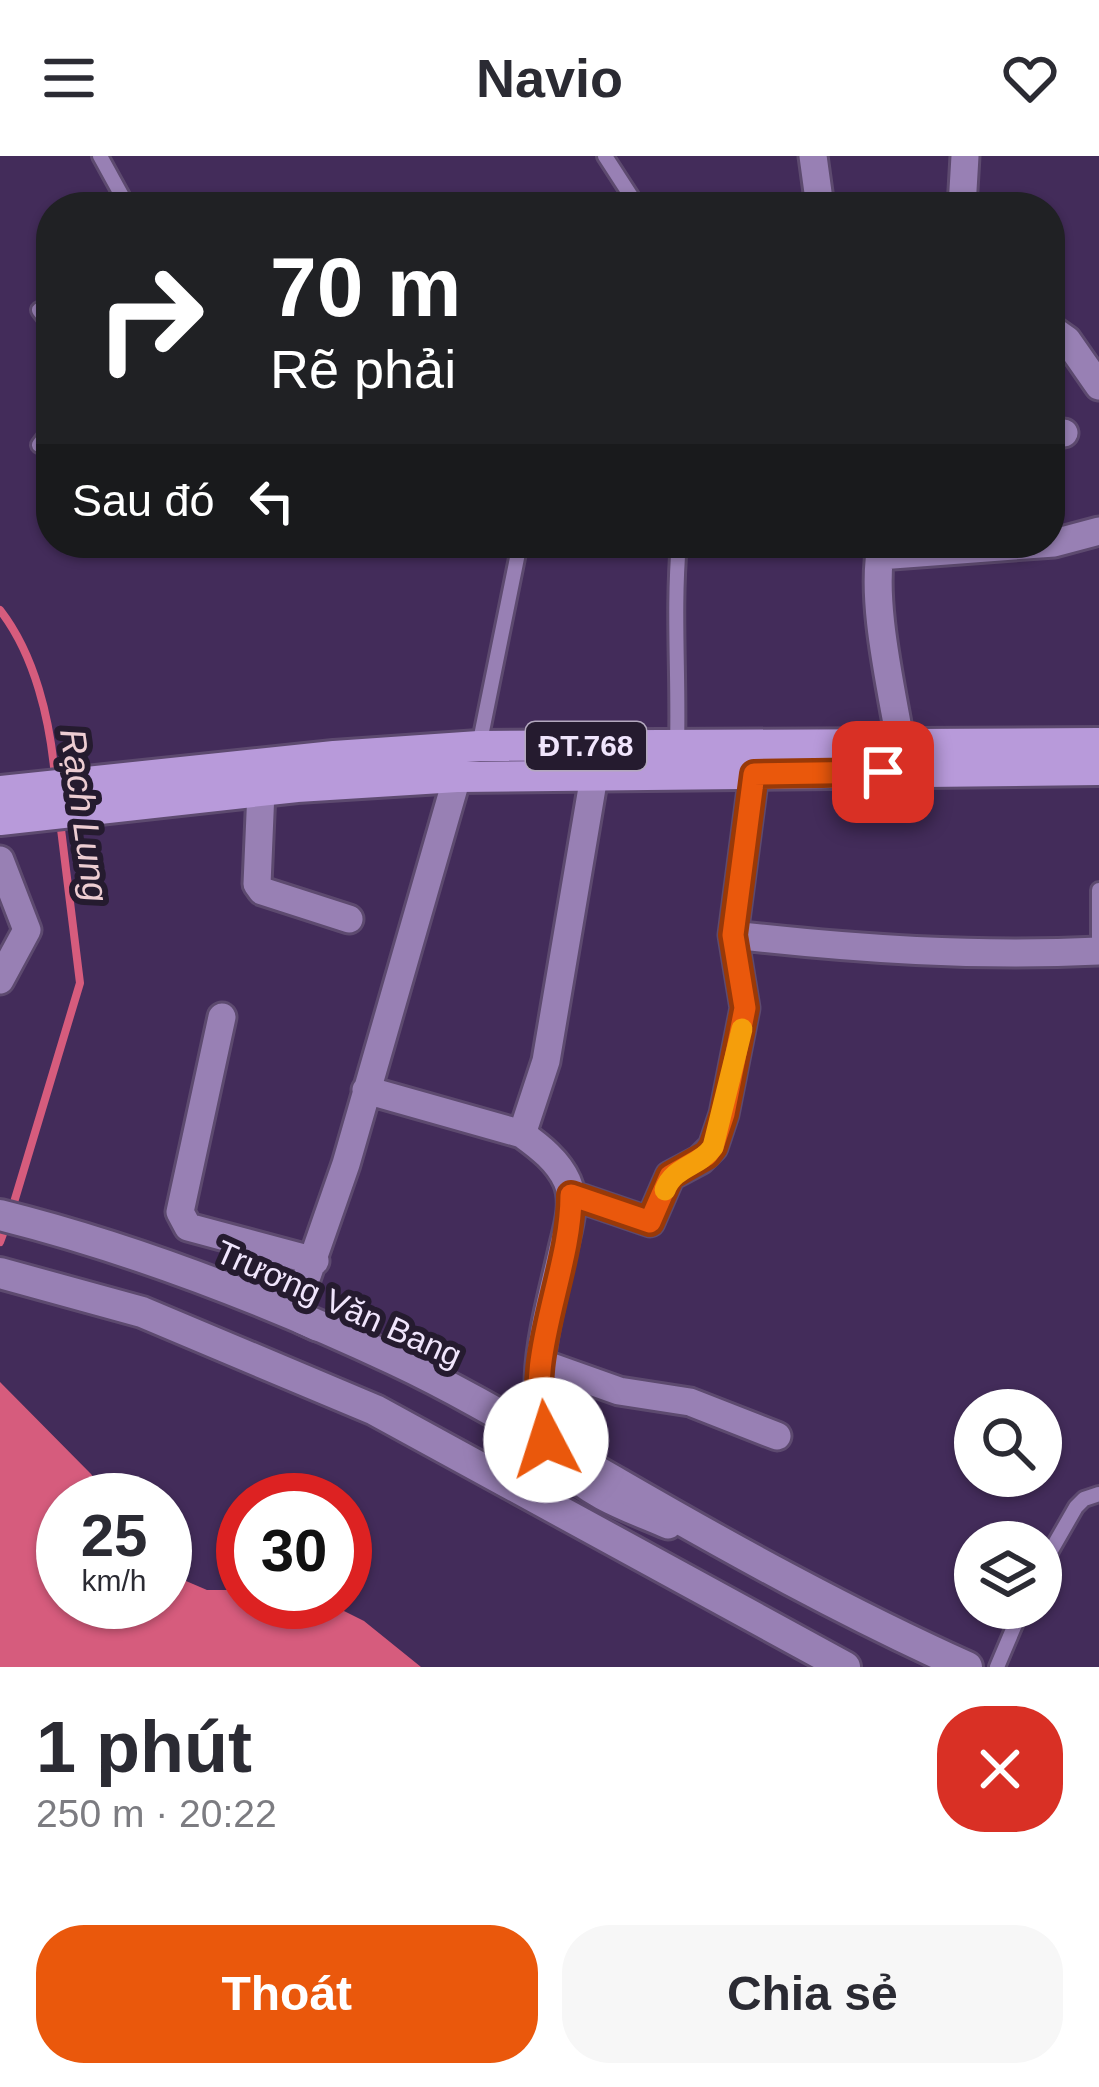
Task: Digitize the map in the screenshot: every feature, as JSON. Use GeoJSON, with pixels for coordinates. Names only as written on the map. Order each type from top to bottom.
{"type":"FeatureCollection","features":[{"type":"Feature","properties":{"kind":"main road","name":"ĐT.768"},"geometry":{"type":"LineString","coordinates":[[0,820],[41,801],[334,756],[479,746],[1099,743]]}},
{"type":"Feature","properties":{"kind":"main road","name":"ĐT.768"},"geometry":{"type":"LineString","coordinates":[[75,797],[261,791],[457,777],[1099,770]]}},
{"type":"Feature","properties":{"kind":"main road","name":"ĐT.768"},"geometry":{"type":"LineString","coordinates":[[0,791],[41,801]]}},
{"type":"Feature","properties":{"kind":"main road","name":"Trương Văn Bang"},"geometry":{"type":"LineString","coordinates":[[0,1215],[54,1228],[255,1302],[406,1365],[764,1567],[875,1626],[967,1667]]}},
{"type":"Feature","properties":{"kind":"main road"},"geometry":{"type":"LineString","coordinates":[[0,1273],[142,1312],[375,1410],[845,1667]]}},
{"type":"Feature","properties":{"kind":"street"},"geometry":{"type":"LineString","coordinates":[[813,156],[818,192]]}},
{"type":"Feature","properties":{"kind":"street"},"geometry":{"type":"LineString","coordinates":[[963,192],[965,156]]}},
{"type":"Feature","properties":{"kind":"street"},"geometry":{"type":"LineString","coordinates":[[1065,339],[1099,386]]}},
{"type":"Feature","properties":{"kind":"street"},"geometry":{"type":"LineString","coordinates":[[1065,540],[1099,531]]}},
{"type":"Feature","properties":{"kind":"street"},"geometry":{"type":"LineString","coordinates":[[881,558],[885,638],[902,746]]}},
{"type":"Feature","properties":{"kind":"street"},"geometry":{"type":"LineString","coordinates":[[571,1195],[650,1222],[670,1176],[713,1147],[745,1008],[733,935],[754,774]]}},
{"type":"Feature","properties":{"kind":"street"},"geometry":{"type":"LineString","coordinates":[[523,1134],[545,1061],[594,776]]}},
{"type":"Feature","properties":{"kind":"street"},"geometry":{"type":"LineString","coordinates":[[406,1365],[302,1320],[298,1303],[315,1262],[457,777]]}},
{"type":"Feature","properties":{"kind":"street"},"geometry":{"type":"LineString","coordinates":[[261,791],[257,884],[262,891],[349,919]]}},
{"type":"Feature","properties":{"kind":"street"},"geometry":{"type":"LineString","coordinates":[[0,860],[27,930],[0,980]]}},
{"type":"Feature","properties":{"kind":"street"},"geometry":{"type":"LineString","coordinates":[[733,935],[891,951],[994,955],[1099,951]]}},
{"type":"Feature","properties":{"kind":"street"},"geometry":{"type":"LineString","coordinates":[[221,1017],[181,1212],[188,1227],[207,1235],[315,1262]]}},
{"type":"Feature","properties":{"kind":"street"},"geometry":{"type":"LineString","coordinates":[[366,1090],[523,1134],[566,1178],[571,1195],[539,1402],[549,1443],[575,1478],[678,1530]]}},
{"type":"Feature","properties":{"kind":"street"},"geometry":{"type":"LineString","coordinates":[[543,1364],[619,1391],[690,1402],[777,1436]]}},
{"type":"Feature","properties":{"kind":"lane"},"geometry":{"type":"LineString","coordinates":[[100,156],[120,192]]}},
{"type":"Feature","properties":{"kind":"lane"},"geometry":{"type":"LineString","coordinates":[[605,156],[628,192]]}},
{"type":"Feature","properties":{"kind":"lane"},"geometry":{"type":"LineString","coordinates":[[479,746],[517,558]]}},
{"type":"Feature","properties":{"kind":"lane"},"geometry":{"type":"LineString","coordinates":[[677,746],[678,558]]}},
{"type":"Feature","properties":{"kind":"lane"},"geometry":{"type":"LineString","coordinates":[[1099,890],[1099,938]]}},
{"type":"Feature","properties":{"kind":"lane"},"geometry":{"type":"LineString","coordinates":[[1062,1531],[1076,1507],[1099,1494]]}},
{"type":"Feature","properties":{"kind":"lane"},"geometry":{"type":"LineString","coordinates":[[997,1667],[1013,1629]]}},
{"type":"Feature","properties":{"kind":"shaded area"},"geometry":{"type":"Polygon","coordinates":[[[0,1382],[90,1473],[36,1473],[36,1629],[192,1629],[192,1584],[216,1590],[216,1629],[372,1627],[421,1667],[0,1667],[0,1382]]]}},
{"type":"Feature","properties":{"kind":"waterway","name":"Rạch Lung"},"geometry":{"type":"LineString","coordinates":[[0,610],[23,647],[39,689],[55,777]]}},
{"type":"Feature","properties":{"kind":"waterway","name":"Rạch Lung"},"geometry":{"type":"LineString","coordinates":[[12,1209],[80,983],[60,821]]}},
{"type":"Feature","properties":{"kind":"waterway","name":"Rạch Lung"},"geometry":{"type":"LineString","coordinates":[[0,1242],[7,1223]]}},
{"type":"Feature","properties":{"kind":"slow traffic"},"geometry":{"type":"LineString","coordinates":[[665,1190],[670,1176],[713,1147],[742,1029]]}},
{"type":"Feature","properties":{"kind":"route"},"geometry":{"type":"LineString","coordinates":[[546,1440],[539,1402],[571,1195],[650,1222],[670,1176],[713,1147],[724,1114],[744,1020],[746,997],[735,963],[733,935],[754,774],[883,772]]}}]}
